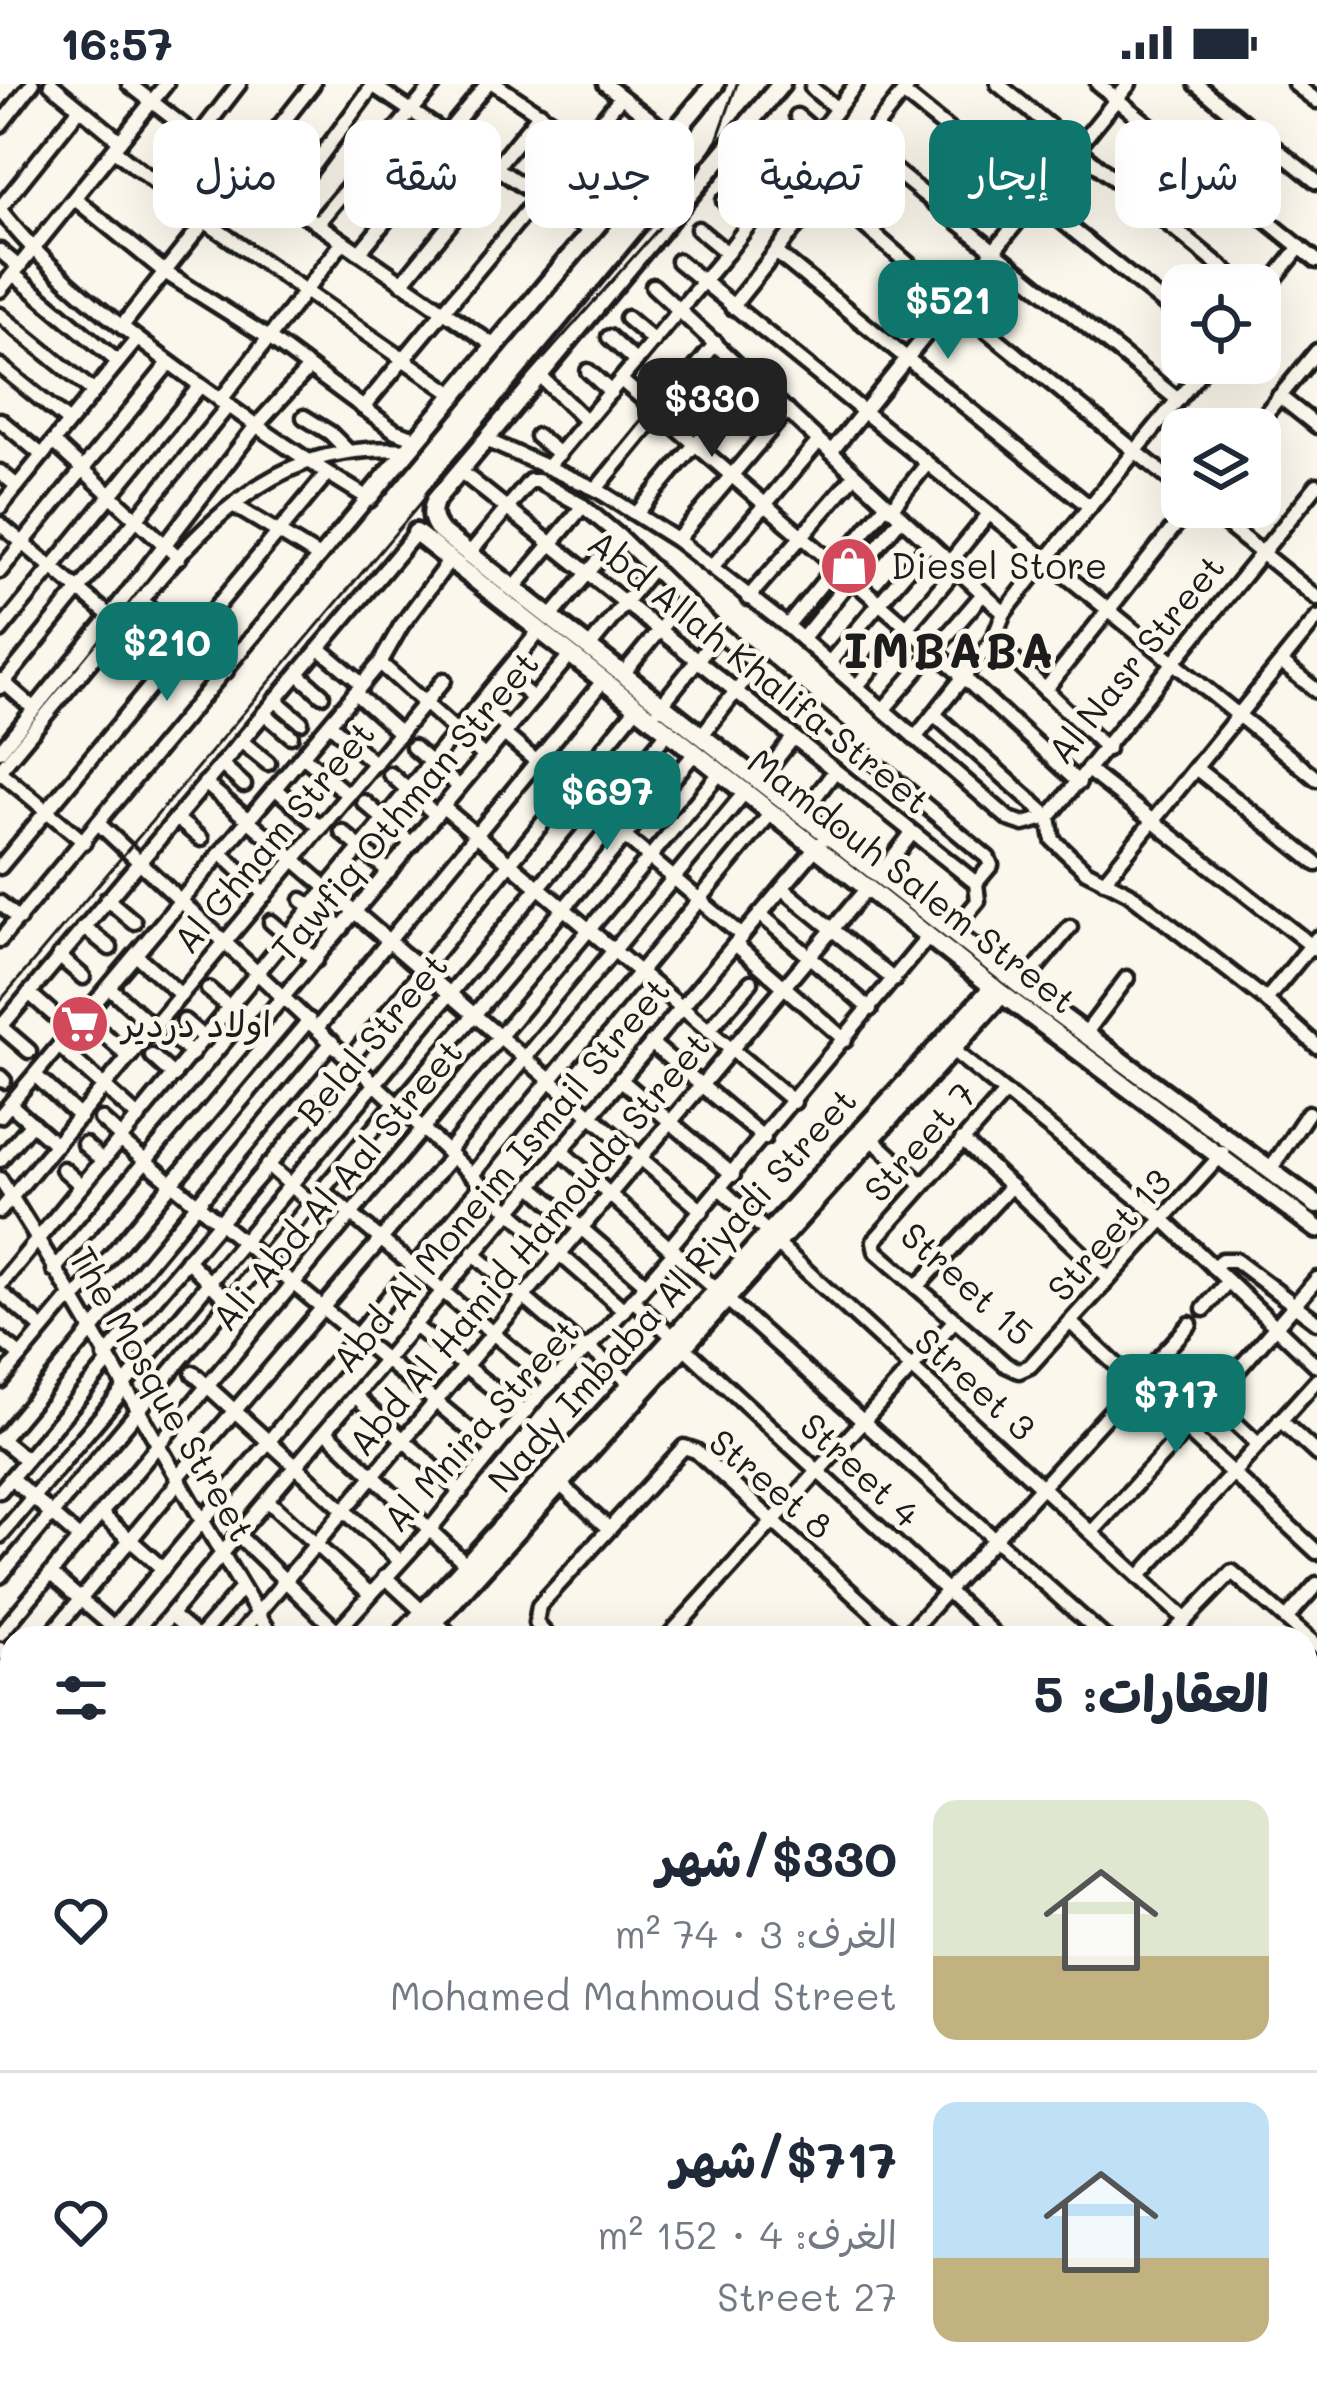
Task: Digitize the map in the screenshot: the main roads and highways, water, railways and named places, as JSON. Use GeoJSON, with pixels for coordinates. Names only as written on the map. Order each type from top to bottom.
{"type":"FeatureCollection","features":[{"type":"Feature","properties":{"kind":"main road","name":"Mamdouh Salem Street"},"geometry":{"type":"LineString","coordinates":[[781,84],[460,471],[431,510],[432,522],[514,588],[570,655],[698,744],[760,780],[1085,1034],[1095,1053],[1219,1157],[1317,1228]]}},
{"type":"Feature","properties":{"kind":"main road"},"geometry":{"type":"LineString","coordinates":[[368,498],[637,178],[706,87]]}},
{"type":"Feature","properties":{"kind":"main road","name":"Mamdouh Salem Street"},"geometry":{"type":"LineString","coordinates":[[416,533],[545,624],[590,647],[623,674],[668,732],[698,744],[745,793],[998,990],[1317,1204]]}},
{"type":"Feature","properties":{"kind":"main road","name":"Nady Imbaba Al Riyadi Street"},"geometry":{"type":"LineString","coordinates":[[417,1626],[559,1483],[677,1342],[998,990]]}},
{"type":"Feature","properties":{"kind":"main road","name":"Nady Imbaba Al Riyadi Street"},"geometry":{"type":"LineString","coordinates":[[772,1238],[871,1138],[947,1045]]}},
{"type":"Feature","properties":{"kind":"main road","name":"Nady Imbaba Al Riyadi Street"},"geometry":{"type":"LineString","coordinates":[[425,1626],[468,1566],[629,1382],[677,1342]]}},
{"type":"Feature","properties":{"kind":"railway"},"geometry":{"type":"LineString","coordinates":[[0,1001],[657,230],[690,187],[717,140],[737,84]]}},
{"type":"Feature","properties":{"kind":"place","name":"Diesel Store"},"geometry":{"type":"Point","coordinates":[849,566]}},
{"type":"Feature","properties":{"kind":"place","name":"اولاد دردير"},"geometry":{"type":"Point","coordinates":[80,1024]}},
{"type":"Feature","properties":{"kind":"district","name":"IMBABA"},"geometry":{"type":"Point","coordinates":[950,651]}}]}
